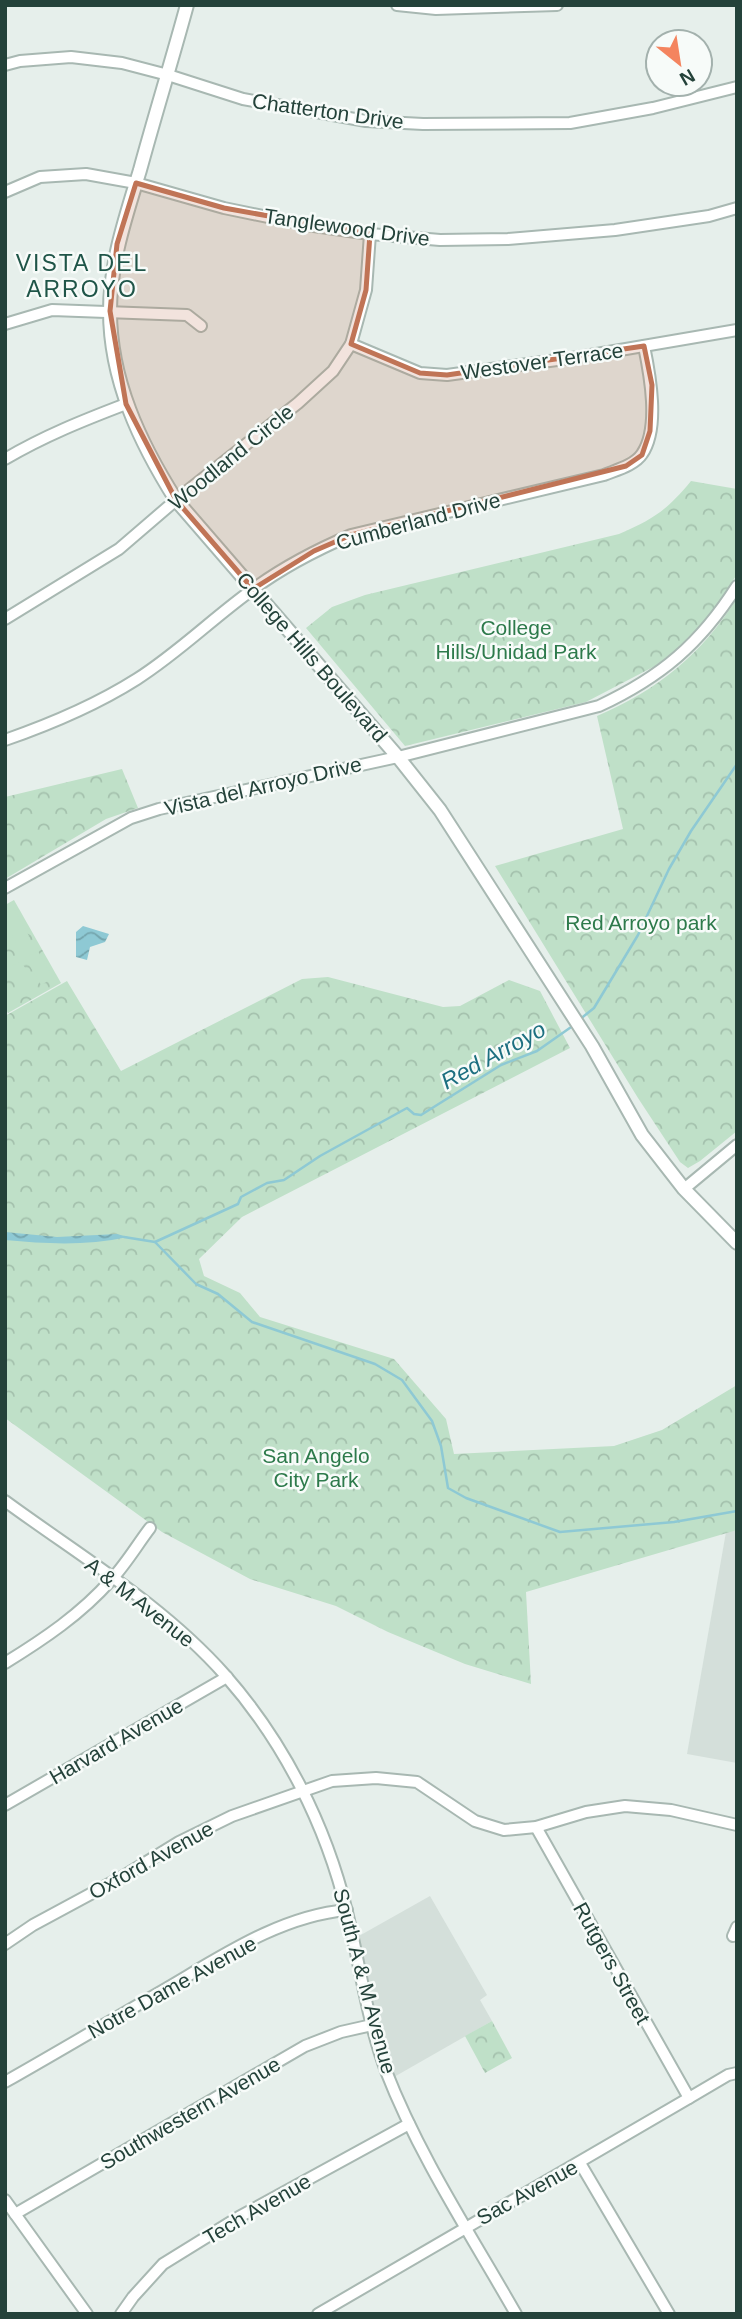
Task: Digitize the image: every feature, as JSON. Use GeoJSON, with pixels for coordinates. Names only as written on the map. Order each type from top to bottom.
{"type":"FeatureCollection","features":[{"type":"Feature","properties":{"kind":"street","name":"College Hills Boulevard"},"geometry":{"type":"LineString","coordinates":[[187,5],[117,244],[110,311],[115,360],[126,404],[148,456],[176,500],[398,757],[440,810],[592,1046],[642,1135],[684,1189],[737,1243]]}},
{"type":"Feature","properties":{"kind":"street"},"geometry":{"type":"LineString","coordinates":[[397,5],[436,9],[557,5]]}},
{"type":"Feature","properties":{"kind":"street","name":"Chatterton Drive"},"geometry":{"type":"LineString","coordinates":[[5,65],[20,61],[71,57],[121,63],[243,99],[366,121],[423,124],[570,123],[653,108],[737,87]]}},
{"type":"Feature","properties":{"kind":"street","name":"Tanglewood Drive"},"geometry":{"type":"LineString","coordinates":[[5,192],[40,177],[86,174],[136,183],[224,208],[307,225],[440,240],[508,239],[615,230],[709,216],[737,208]]}},
{"type":"Feature","properties":{"kind":"street","name":"Woodland Circle"},"geometry":{"type":"LineString","coordinates":[[5,619],[119,549],[298,403],[333,371],[351,344],[366,290],[370,234]]}},
{"type":"Feature","properties":{"kind":"street"},"geometry":{"type":"LineString","coordinates":[[5,324],[52,310],[187,315],[201,327]]}},
{"type":"Feature","properties":{"kind":"street","name":"Westover Terrace"},"geometry":{"type":"LineString","coordinates":[[351,344],[420,373],[447,375],[737,330]]}},
{"type":"Feature","properties":{"kind":"street","name":"Cumberland Drive"},"geometry":{"type":"LineString","coordinates":[[5,740],[90,706],[139,678],[253,589],[314,551],[351,535],[604,475],[626,466],[642,455],[650,431],[652,385],[644,346]]}},
{"type":"Feature","properties":{"kind":"street"},"geometry":{"type":"LineString","coordinates":[[5,459],[61,429],[126,404]]}},
{"type":"Feature","properties":{"kind":"street","name":"Vista del Arroyo Drive"},"geometry":{"type":"LineString","coordinates":[[5,888],[131,818],[398,757],[599,706],[629,692],[677,659],[717,618],[737,586]]}},
{"type":"Feature","properties":{"kind":"street"},"geometry":{"type":"LineString","coordinates":[[684,1189],[737,1145]]}},
{"type":"Feature","properties":{"kind":"street","name":"A & M Avenue"},"geometry":{"type":"LineString","coordinates":[[5,1501],[163,1615],[200,1648],[227,1677],[275,1741],[303,1791]]}},
{"type":"Feature","properties":{"kind":"street"},"geometry":{"type":"LineString","coordinates":[[6,1662],[56,1631],[113,1578],[150,1528]]}},
{"type":"Feature","properties":{"kind":"street","name":"Harvard Avenue"},"geometry":{"type":"LineString","coordinates":[[5,1805],[227,1677]]}},
{"type":"Feature","properties":{"kind":"street","name":"Oxford Avenue"},"geometry":{"type":"LineString","coordinates":[[5,1944],[33,1925],[122,1877],[179,1842],[232,1816],[332,1781],[376,1778],[417,1782],[475,1821],[504,1830],[536,1827],[586,1812],[625,1806],[671,1810],[737,1825]]}},
{"type":"Feature","properties":{"kind":"street","name":"South A & M Avenue"},"geometry":{"type":"LineString","coordinates":[[303,1791],[329,1847],[372,2025],[386,2071],[408,2124],[516,2314]]}},
{"type":"Feature","properties":{"kind":"street","name":"Rutgers Street"},"geometry":{"type":"LineString","coordinates":[[536,1827],[689,2098]]}},
{"type":"Feature","properties":{"kind":"street","name":"Notre Dame Avenue"},"geometry":{"type":"LineString","coordinates":[[5,2082],[236,1948],[294,1922],[323,1912],[346,1910]]}},
{"type":"Feature","properties":{"kind":"street","name":"Southwestern Avenue"},"geometry":{"type":"LineString","coordinates":[[15,2214],[305,2046],[341,2032],[372,2025]]}},
{"type":"Feature","properties":{"kind":"street","name":"Sac Avenue"},"geometry":{"type":"LineString","coordinates":[[318,2314],[728,2075],[737,2073]]}},
{"type":"Feature","properties":{"kind":"street","name":"Tech Avenue"},"geometry":{"type":"LineString","coordinates":[[121,2314],[163,2264],[239,2217],[408,2124]]}},
{"type":"Feature","properties":{"kind":"street"},"geometry":{"type":"LineString","coordinates":[[580,2163],[669,2314]]}},
{"type":"Feature","properties":{"kind":"street"},"geometry":{"type":"LineString","coordinates":[[5,2200],[87,2314]]}},
{"type":"Feature","properties":{"kind":"highlighted area"},"geometry":{"type":"Polygon","coordinates":[[[136,183],[224,208],[370,234],[366,290],[351,344],[420,373],[447,375],[644,346],[652,385],[650,431],[642,455],[626,466],[351,535],[314,551],[253,589],[176,500],[126,404],[110,311],[117,244],[136,183]]]}},
{"type":"Feature","properties":{"kind":"shaded area"},"geometry":{"type":"Polygon","coordinates":[[[737,1530],[737,1763],[687,1754],[726,1532],[737,1530]]]}},
{"type":"Feature","properties":{"kind":"shaded area"},"geometry":{"type":"Polygon","coordinates":[[[430,1896],[487,1995],[480,2000],[492,2021],[394,2077],[382,2041],[359,1936],[430,1896]]]}},
{"type":"Feature","properties":{"kind":"green space","name":"College Hills/Unidad Park"},"geometry":{"type":"Polygon","coordinates":[[[691,481],[737,489],[737,574],[716,609],[678,648],[655,666],[586,702],[405,746],[306,628],[332,607],[365,595],[619,534],[659,513],[691,481]]]}},
{"type":"Feature","properties":{"kind":"green space","name":"Red Arroyo park"},"geometry":{"type":"Polygon","coordinates":[[[737,598],[737,1131],[688,1168],[680,1162],[638,1098],[495,866],[623,829],[597,716],[640,694],[677,668],[709,636],[737,598]]]}},
{"type":"Feature","properties":{"kind":"green space"},"geometry":{"type":"Polygon","coordinates":[[[122,769],[138,808],[106,819],[5,879],[5,797],[122,769]]]}},
{"type":"Feature","properties":{"kind":"green space"},"geometry":{"type":"Polygon","coordinates":[[[14,900],[61,983],[8,1013],[5,1008],[5,905],[14,900]]]}},
{"type":"Feature","properties":{"kind":"green space"},"geometry":{"type":"Polygon","coordinates":[[[14,909],[29,936],[17,944],[5,924],[5,914],[14,909]]]}},
{"type":"Feature","properties":{"kind":"green space"},"geometry":{"type":"Polygon","coordinates":[[[38,951],[53,978],[41,985],[25,958],[38,951]]]}},
{"type":"Feature","properties":{"kind":"green space"},"geometry":{"type":"Polygon","coordinates":[[[21,961],[37,988],[24,995],[8,968],[21,961]]]}},
{"type":"Feature","properties":{"kind":"green space","name":"San Angelo City Park"},"geometry":{"type":"Polygon","coordinates":[[[328,977],[443,1007],[460,1006],[509,980],[540,991],[570,1048],[242,1217],[199,1259],[204,1276],[240,1293],[260,1317],[394,1359],[446,1419],[454,1454],[614,1446],[662,1430],[737,1385],[737,1530],[526,1592],[531,1684],[465,1664],[388,1632],[336,1606],[250,1579],[162,1532],[5,1418],[5,1016],[67,981],[121,1071],[302,979],[328,977]]]}},
{"type":"Feature","properties":{"kind":"green space"},"geometry":{"type":"Polygon","coordinates":[[[492,2021],[512,2058],[485,2073],[465,2036],[492,2021]]]}},
{"type":"Feature","properties":{"kind":"water"},"geometry":{"type":"Polygon","coordinates":[[[83,926],[109,934],[105,942],[90,947],[87,960],[76,957],[76,932],[83,926]]]}},
{"type":"Feature","properties":{"kind":"water"},"geometry":{"type":"Polygon","coordinates":[[[5,1232],[57,1237],[117,1234],[128,1237],[97,1242],[52,1243],[5,1240],[5,1232]]]}},
{"type":"Feature","properties":{"kind":"waterway","name":"Red Arroyo"},"geometry":{"type":"LineString","coordinates":[[579,1020],[594,1008],[638,935],[669,869],[691,831],[737,764]]}},
{"type":"Feature","properties":{"kind":"waterway","name":"Red Arroyo"},"geometry":{"type":"LineString","coordinates":[[124,1237],[155,1242],[238,1204],[241,1197],[267,1183],[284,1180],[320,1156],[407,1108],[414,1114],[421,1115],[501,1065],[537,1051],[574,1025]]}},
{"type":"Feature","properties":{"kind":"waterway","name":"Red Arroyo"},"geometry":{"type":"LineString","coordinates":[[155,1242],[196,1284],[218,1294],[252,1322],[375,1364],[402,1380],[432,1421],[441,1446],[448,1488],[466,1498],[560,1532],[674,1522],[737,1511]]}},
{"type":"Feature","properties":{"kind":"district","name":"VISTA DEL ARROYO"},"geometry":{"type":"Point","coordinates":[82,276]}}]}
